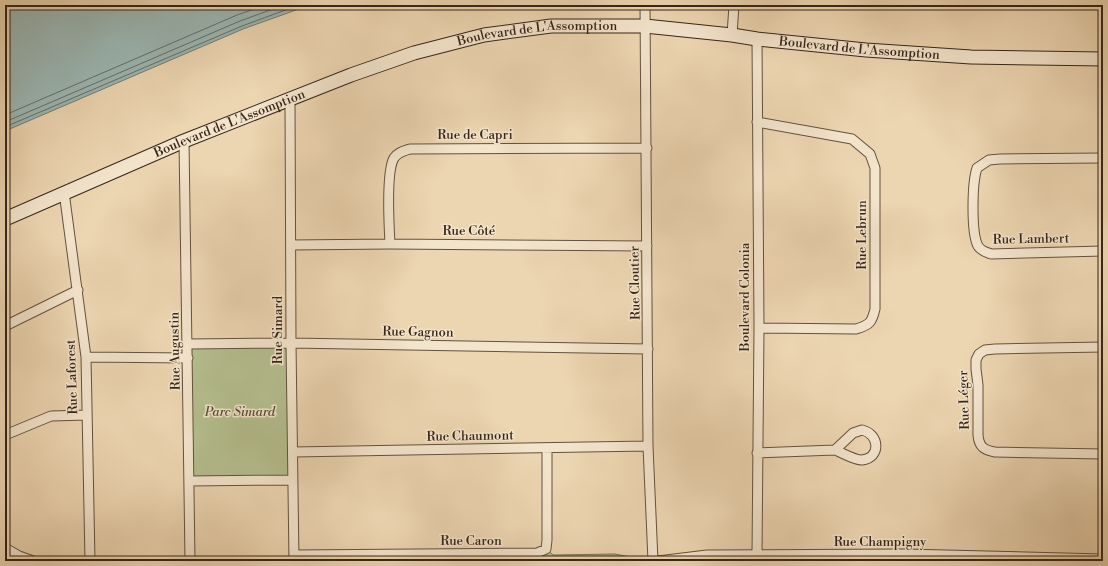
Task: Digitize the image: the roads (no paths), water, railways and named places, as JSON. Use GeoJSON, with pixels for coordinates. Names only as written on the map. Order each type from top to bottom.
{"type":"FeatureCollection","features":[{"type":"Feature","properties":{"kind":"street","name":"Rue Cloutier"},"geometry":{"type":"LineString","coordinates":[[645,5],[648,446],[653,561]]}},
{"type":"Feature","properties":{"kind":"street"},"geometry":{"type":"LineString","coordinates":[[732,35],[734,5]]}},
{"type":"Feature","properties":{"kind":"street","name":"Boulevard de L'Assomption"},"geometry":{"type":"LineString","coordinates":[[5,219],[184,141],[351,75],[414,53],[484,35],[551,26],[646,26],[732,35],[757,40],[866,50],[971,57],[1103,59]]}},
{"type":"Feature","properties":{"kind":"street","name":"Boulevard Colonia"},"geometry":{"type":"LineString","coordinates":[[757,40],[759,328],[757,555]]}},
{"type":"Feature","properties":{"kind":"street","name":"Rue Simard"},"geometry":{"type":"LineString","coordinates":[[290,100],[292,480],[294,558]]}},
{"type":"Feature","properties":{"kind":"street","name":"Rue Lebrun"},"geometry":{"type":"LineString","coordinates":[[757,122],[852,139],[870,154],[875,168],[875,309],[873,318],[867,325],[856,329],[759,328]]}},
{"type":"Feature","properties":{"kind":"street","name":"Rue Augustin"},"geometry":{"type":"LineString","coordinates":[[184,141],[190,561]]}},
{"type":"Feature","properties":{"kind":"street","name":"Rue de Capri"},"geometry":{"type":"LineString","coordinates":[[390,244],[389,171],[394,158],[400,152],[410,149],[646,148]]}},
{"type":"Feature","properties":{"kind":"street","name":"Rue Lambert"},"geometry":{"type":"LineString","coordinates":[[1103,158],[988,160],[977,168],[974,178],[974,225],[978,246],[982,251],[991,254],[1103,251]]}},
{"type":"Feature","properties":{"kind":"street","name":"Rue Laforest"},"geometry":{"type":"LineString","coordinates":[[64,192],[86,357],[90,561]]}},
{"type":"Feature","properties":{"kind":"street","name":"Rue Côté"},"geometry":{"type":"LineString","coordinates":[[291,245],[390,244],[647,246]]}},
{"type":"Feature","properties":{"kind":"street"},"geometry":{"type":"LineString","coordinates":[[5,326],[78,290]]}},
{"type":"Feature","properties":{"kind":"street","name":"Rue Gagnon"},"geometry":{"type":"LineString","coordinates":[[188,344],[291,343],[648,349]]}},
{"type":"Feature","properties":{"kind":"street","name":"Rue Léger"},"geometry":{"type":"LineString","coordinates":[[1103,347],[985,350],[979,354],[976,360],[978,385],[978,435],[979,443],[983,448],[996,452],[1103,454]]}},
{"type":"Feature","properties":{"kind":"street"},"geometry":{"type":"LineString","coordinates":[[86,357],[188,358]]}},
{"type":"Feature","properties":{"kind":"street"},"geometry":{"type":"LineString","coordinates":[[5,435],[51,416],[87,415]]}},
{"type":"Feature","properties":{"kind":"street","name":"Rue Chaumont"},"geometry":{"type":"LineString","coordinates":[[293,452],[648,446]]}},
{"type":"Feature","properties":{"kind":"street","name":"Rue Caron"},"geometry":{"type":"LineString","coordinates":[[294,558],[537,553],[546,549],[547,540],[547,448]]}},
{"type":"Feature","properties":{"kind":"street"},"geometry":{"type":"LineString","coordinates":[[757,453],[835,450]]}},
{"type":"Feature","properties":{"kind":"street"},"geometry":{"type":"LineString","coordinates":[[189,481],[292,480]]}},
{"type":"Feature","properties":{"kind":"street"},"geometry":{"type":"LineString","coordinates":[[5,548],[19,556],[33,561]]}},
{"type":"Feature","properties":{"kind":"street","name":"Rue Champigny"},"geometry":{"type":"LineString","coordinates":[[658,561],[707,556],[904,554],[1103,558]]}},
{"type":"Feature","properties":{"kind":"water"},"geometry":{"type":"Polygon","coordinates":[[[5,5],[310,5],[243,29],[5,131],[5,5]]]}},
{"type":"Feature","properties":{"kind":"park label","name":"Parc Simard"},"geometry":{"type":"Point","coordinates":[240,412]}}]}
